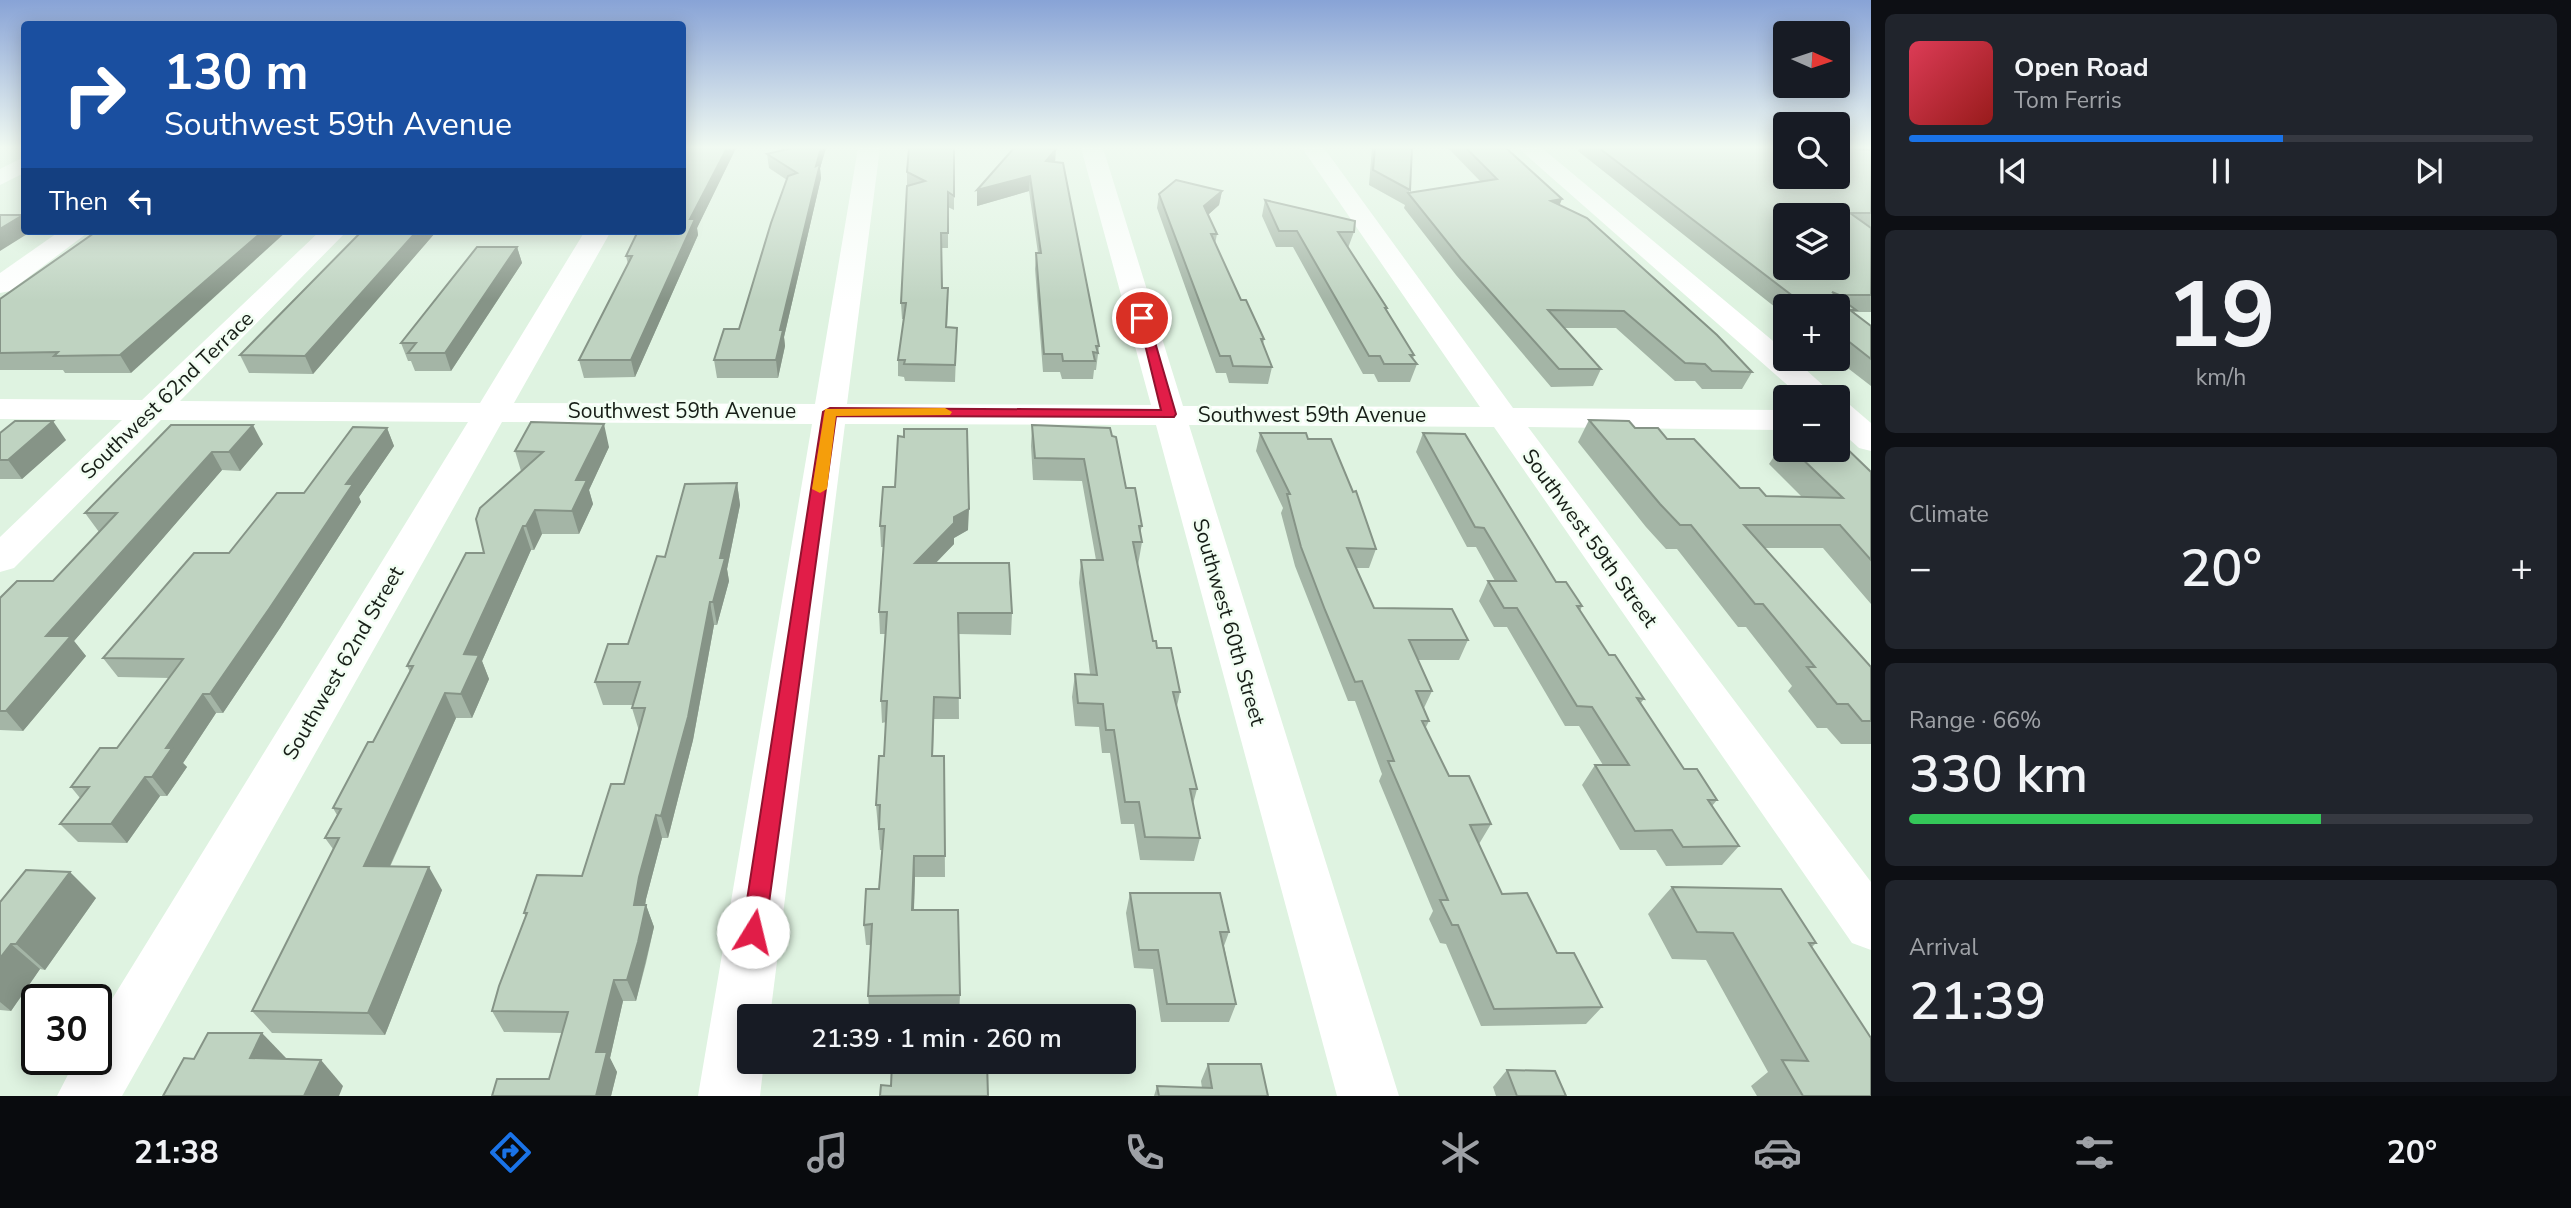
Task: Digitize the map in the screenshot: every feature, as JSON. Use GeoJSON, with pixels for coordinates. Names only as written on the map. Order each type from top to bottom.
{"type":"FeatureCollection","features":[{"type":"Feature","properties":{"kind":"street"},"geometry":{"type":"LineString","coordinates":[[729,1096],[861,199]]}},
{"type":"Feature","properties":{"kind":"street","name":"Southwest 60th Street"},"geometry":{"type":"LineString","coordinates":[[1107,199],[1368,1096]]}},
{"type":"Feature","properties":{"kind":"street","name":"Southwest 59th Street"},"geometry":{"type":"LineString","coordinates":[[1350,199],[1503,417],[1871,925]]}},
{"type":"Feature","properties":{"kind":"street"},"geometry":{"type":"LineString","coordinates":[[1589,199],[1806,385]]}},
{"type":"Feature","properties":{"kind":"street"},"geometry":{"type":"LineString","coordinates":[[0,285],[71,235]]}},
{"type":"Feature","properties":{"kind":"street","name":"Southwest 62nd Terrace"},"geometry":{"type":"LineString","coordinates":[[0,559],[330,235]]}},
{"type":"Feature","properties":{"kind":"street","name":"Southwest 62nd Street"},"geometry":{"type":"LineString","coordinates":[[88,1096],[596,235]]}},
{"type":"Feature","properties":{"kind":"street","name":"Southwest 59th Avenue"},"geometry":{"type":"LineString","coordinates":[[0,409],[1169,414],[1773,420]]}},
{"type":"Feature","properties":{"kind":"building"},"geometry":{"type":"Polygon","coordinates":[[[686,199],[700,199],[690,219],[695,219],[631,360],[579,360],[632,256],[626,256],[636,235],[686,235],[686,199]]]}},
{"type":"Feature","properties":{"kind":"building"},"geometry":{"type":"Polygon","coordinates":[[[780,199],[812,199],[780,330],[783,330],[776,360],[714,360],[724,329],[739,329],[780,199]]]}},
{"type":"Feature","properties":{"kind":"building"},"geometry":{"type":"Polygon","coordinates":[[[906,199],[948,199],[948,233],[941,233],[942,288],[948,288],[946,327],[957,328],[955,365],[904,364],[905,360],[898,360],[906,303],[901,303],[906,199]]]}},
{"type":"Feature","properties":{"kind":"building"},"geometry":{"type":"Polygon","coordinates":[[[1033,199],[1070,199],[1099,346],[1096,346],[1098,353],[1093,352],[1095,361],[1063,361],[1062,354],[1044,354],[1036,253],[1041,253],[1033,199]]]}},
{"type":"Feature","properties":{"kind":"building"},"geometry":{"type":"Polygon","coordinates":[[[1161,199],[1212,199],[1204,206],[1217,234],[1211,234],[1241,300],[1246,300],[1264,339],[1261,339],[1272,367],[1233,366],[1230,356],[1220,356],[1161,199]]]}},
{"type":"Feature","properties":{"kind":"building"},"geometry":{"type":"Polygon","coordinates":[[[1413,199],[1561,199],[1551,201],[1587,218],[1717,335],[1752,372],[1712,371],[1705,364],[1685,363],[1624,311],[1548,310],[1601,369],[1559,369],[1461,259],[1413,199]]]}},
{"type":"Feature","properties":{"kind":"building"},"geometry":{"type":"Polygon","coordinates":[[[1666,199],[1871,199],[1871,213],[1850,213],[1871,228],[1871,295],[1832,292],[1835,294],[1790,294],[1666,199]]]}},
{"type":"Feature","properties":{"kind":"building"},"geometry":{"type":"Polygon","coordinates":[[[1265,200],[1355,221],[1354,232],[1338,232],[1387,308],[1417,364],[1384,364],[1380,356],[1369,356],[1297,231],[1279,231],[1265,200]]]}},
{"type":"Feature","properties":{"kind":"building"},"geometry":{"type":"Polygon","coordinates":[[[0,215],[21,215],[21,216],[0,229],[0,215]]]}},
{"type":"Feature","properties":{"kind":"building"},"geometry":{"type":"Polygon","coordinates":[[[91,235],[258,235],[120,355],[0,353],[0,299],[91,235]]]}},
{"type":"Feature","properties":{"kind":"building"},"geometry":{"type":"Polygon","coordinates":[[[358,235],[413,235],[305,356],[240,355],[358,235]]]}},
{"type":"Feature","properties":{"kind":"building"},"geometry":{"type":"Polygon","coordinates":[[[477,247],[517,247],[445,353],[408,353],[416,343],[401,343],[477,247]]]}},
{"type":"Feature","properties":{"kind":"building"},"geometry":{"type":"Polygon","coordinates":[[[1850,310],[1871,326],[1871,359],[1850,342],[1850,310]]]}},
{"type":"Feature","properties":{"kind":"building"},"geometry":{"type":"Polygon","coordinates":[[[1589,420],[1629,421],[1635,428],[1658,428],[1667,439],[1694,439],[1740,488],[1759,488],[1766,496],[1843,498],[1806,462],[1850,462],[1850,452],[1871,472],[1871,560],[1840,525],[1744,525],[1871,667],[1871,721],[1862,721],[1848,704],[1837,704],[1807,667],[1815,667],[1763,604],[1755,604],[1691,525],[1680,525],[1589,420]]]}},
{"type":"Feature","properties":{"kind":"building"},"geometry":{"type":"Polygon","coordinates":[[[15,421],[53,421],[8,460],[0,460],[0,433],[15,421]]]}},
{"type":"Feature","properties":{"kind":"building"},"geometry":{"type":"Polygon","coordinates":[[[531,422],[604,424],[576,480],[587,480],[572,511],[535,510],[526,526],[523,526],[464,654],[479,655],[461,694],[445,693],[364,866],[429,867],[368,1013],[252,1011],[339,838],[325,838],[341,809],[333,808],[368,742],[373,742],[413,666],[407,666],[466,553],[484,553],[476,519],[480,508],[543,452],[515,451],[531,422]]]}},
{"type":"Feature","properties":{"kind":"building"},"geometry":{"type":"Polygon","coordinates":[[[171,425],[253,425],[229,452],[212,452],[46,636],[71,636],[6,711],[0,711],[0,598],[17,581],[53,581],[117,513],[85,513],[171,425]]]}},
{"type":"Feature","properties":{"kind":"building"},"geometry":{"type":"Polygon","coordinates":[[[1032,425],[1110,428],[1112,436],[1116,437],[1126,488],[1135,488],[1142,526],[1139,526],[1142,542],[1133,542],[1153,641],[1156,641],[1157,648],[1171,648],[1180,692],[1173,692],[1197,789],[1190,789],[1200,838],[1145,837],[1139,802],[1125,802],[1114,730],[1106,730],[1103,704],[1078,703],[1075,674],[1097,675],[1081,560],[1103,560],[1084,459],[1035,458],[1032,425]]]}},
{"type":"Feature","properties":{"kind":"building"},"geometry":{"type":"Polygon","coordinates":[[[353,427],[387,428],[346,484],[353,484],[269,609],[210,694],[203,694],[166,748],[172,748],[152,777],[145,777],[111,824],[60,824],[89,787],[71,787],[100,748],[117,748],[183,659],[103,658],[194,553],[229,553],[277,493],[304,493],[353,427]]]}},
{"type":"Feature","properties":{"kind":"building"},"geometry":{"type":"Polygon","coordinates":[[[904,429],[967,429],[969,509],[954,517],[954,523],[915,563],[1009,563],[1012,613],[958,613],[960,698],[934,697],[932,756],[944,756],[945,856],[914,856],[912,910],[958,910],[960,995],[868,996],[872,924],[864,925],[866,889],[879,889],[884,829],[879,829],[880,805],[876,805],[879,756],[884,756],[887,701],[881,701],[887,612],[879,612],[885,526],[880,526],[883,487],[895,487],[898,436],[904,437],[904,429]]]}},
{"type":"Feature","properties":{"kind":"building"},"geometry":{"type":"Polygon","coordinates":[[[1260,433],[1306,433],[1308,439],[1331,439],[1353,492],[1356,491],[1376,549],[1347,548],[1374,608],[1452,609],[1468,640],[1409,640],[1432,691],[1416,691],[1429,721],[1422,721],[1449,776],[1469,776],[1491,824],[1470,825],[1502,894],[1527,893],[1557,953],[1574,953],[1602,1007],[1494,1009],[1458,925],[1452,925],[1440,900],[1448,900],[1388,761],[1394,761],[1362,681],[1355,682],[1325,610],[1301,547],[1287,494],[1290,494],[1260,433]]]}},
{"type":"Feature","properties":{"kind":"building"},"geometry":{"type":"Polygon","coordinates":[[[1423,433],[1465,434],[1556,582],[1566,582],[1582,606],[1577,606],[1609,655],[1615,655],[1644,699],[1637,698],[1684,769],[1697,769],[1717,800],[1708,800],[1739,846],[1683,847],[1672,830],[1635,831],[1595,765],[1629,765],[1592,707],[1577,706],[1517,608],[1504,608],[1488,581],[1516,581],[1484,528],[1475,527],[1423,433]]]}},
{"type":"Feature","properties":{"kind":"building"},"geometry":{"type":"Polygon","coordinates":[[[737,483],[720,558],[725,558],[713,602],[710,602],[688,717],[661,816],[656,815],[639,877],[634,905],[646,905],[638,942],[627,980],[614,980],[596,1052],[607,1052],[596,1096],[492,1096],[497,1079],[549,1079],[568,1012],[492,1011],[527,913],[524,913],[537,875],[582,876],[611,784],[624,784],[645,708],[632,708],[640,682],[595,682],[608,644],[628,644],[657,556],[665,557],[685,484],[737,483]]]}},
{"type":"Feature","properties":{"kind":"building"},"geometry":{"type":"Polygon","coordinates":[[[26,870],[70,872],[16,944],[11,944],[0,958],[0,902],[26,870]]]}},
{"type":"Feature","properties":{"kind":"building"},"geometry":{"type":"Polygon","coordinates":[[[1672,887],[1781,889],[1816,943],[1809,943],[1871,1038],[1871,1096],[1803,1096],[1782,1060],[1808,1061],[1733,933],[1697,932],[1672,887]]]}},
{"type":"Feature","properties":{"kind":"building"},"geometry":{"type":"Polygon","coordinates":[[[1130,893],[1220,893],[1229,932],[1220,932],[1236,1004],[1167,1004],[1158,950],[1139,950],[1130,893]]]}},
{"type":"Feature","properties":{"kind":"building"},"geometry":{"type":"Polygon","coordinates":[[[208,1033],[262,1033],[250,1058],[321,1060],[304,1096],[163,1096],[184,1058],[194,1059],[208,1033]]]}},
{"type":"Feature","properties":{"kind":"building"},"geometry":{"type":"Polygon","coordinates":[[[1208,1064],[1261,1064],[1268,1096],[1159,1096],[1157,1086],[1212,1088],[1208,1064]]]}},
{"type":"Feature","properties":{"kind":"building"},"geometry":{"type":"Polygon","coordinates":[[[1507,1070],[1555,1071],[1566,1096],[1517,1096],[1507,1070]]]}},
{"type":"Feature","properties":{"kind":"building"},"geometry":{"type":"Polygon","coordinates":[[[892,1074],[987,1074],[988,1096],[880,1096],[881,1085],[891,1086],[892,1074]]]}},
{"type":"Feature","properties":{"kind":"slow traffic"},"geometry":{"type":"LineString","coordinates":[[820,489],[830,412],[945,412]]}},
{"type":"Feature","properties":{"kind":"route"},"geometry":{"type":"LineString","coordinates":[[753,932],[830,412],[1169,414],[1142,318]]}}]}
